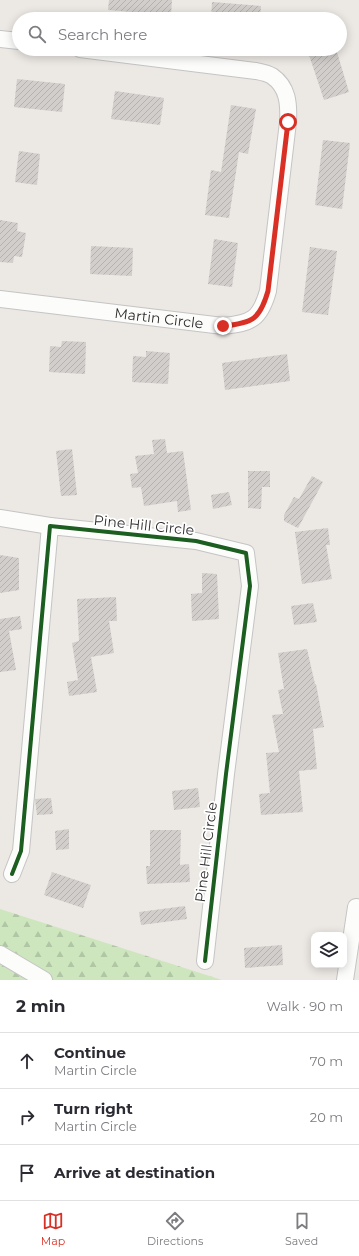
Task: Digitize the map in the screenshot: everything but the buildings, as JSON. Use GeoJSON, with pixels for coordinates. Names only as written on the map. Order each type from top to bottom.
{"type":"FeatureCollection","features":[{"type":"Feature","properties":{"kind":"street"},"geometry":{"type":"LineString","coordinates":[[0,39],[12,41]]}},
{"type":"Feature","properties":{"kind":"street","name":"Martin Circle"},"geometry":{"type":"LineString","coordinates":[[0,299],[223,326],[241,324],[256,318],[264,305],[268,291],[288,122],[289,104],[285,90],[271,76],[256,71],[136,56]]}},
{"type":"Feature","properties":{"kind":"street","name":"Pine Hill Circle"},"geometry":{"type":"LineString","coordinates":[[0,518],[50,526],[196,542],[246,552],[250,586],[225,782],[205,961]]}},
{"type":"Feature","properties":{"kind":"street"},"geometry":{"type":"LineString","coordinates":[[12,874],[21,851],[50,526]]}},
{"type":"Feature","properties":{"kind":"street"},"geometry":{"type":"LineString","coordinates":[[345,980],[356,907]]}},
{"type":"Feature","properties":{"kind":"street"},"geometry":{"type":"LineString","coordinates":[[0,954],[44,980]]}},
{"type":"Feature","properties":{"kind":"green space"},"geometry":{"type":"Polygon","coordinates":[[[0,909],[222,980],[0,980],[0,909]]]}},
{"type":"Feature","properties":{"kind":"cycle path"},"geometry":{"type":"LineString","coordinates":[[12,874],[21,851],[50,526],[196,541],[246,553],[250,586],[226,774],[205,961]]}},
{"type":"Feature","properties":{"kind":"route"},"geometry":{"type":"LineString","coordinates":[[223,326],[241,324],[256,318],[264,305],[268,291],[288,122]]}}]}
